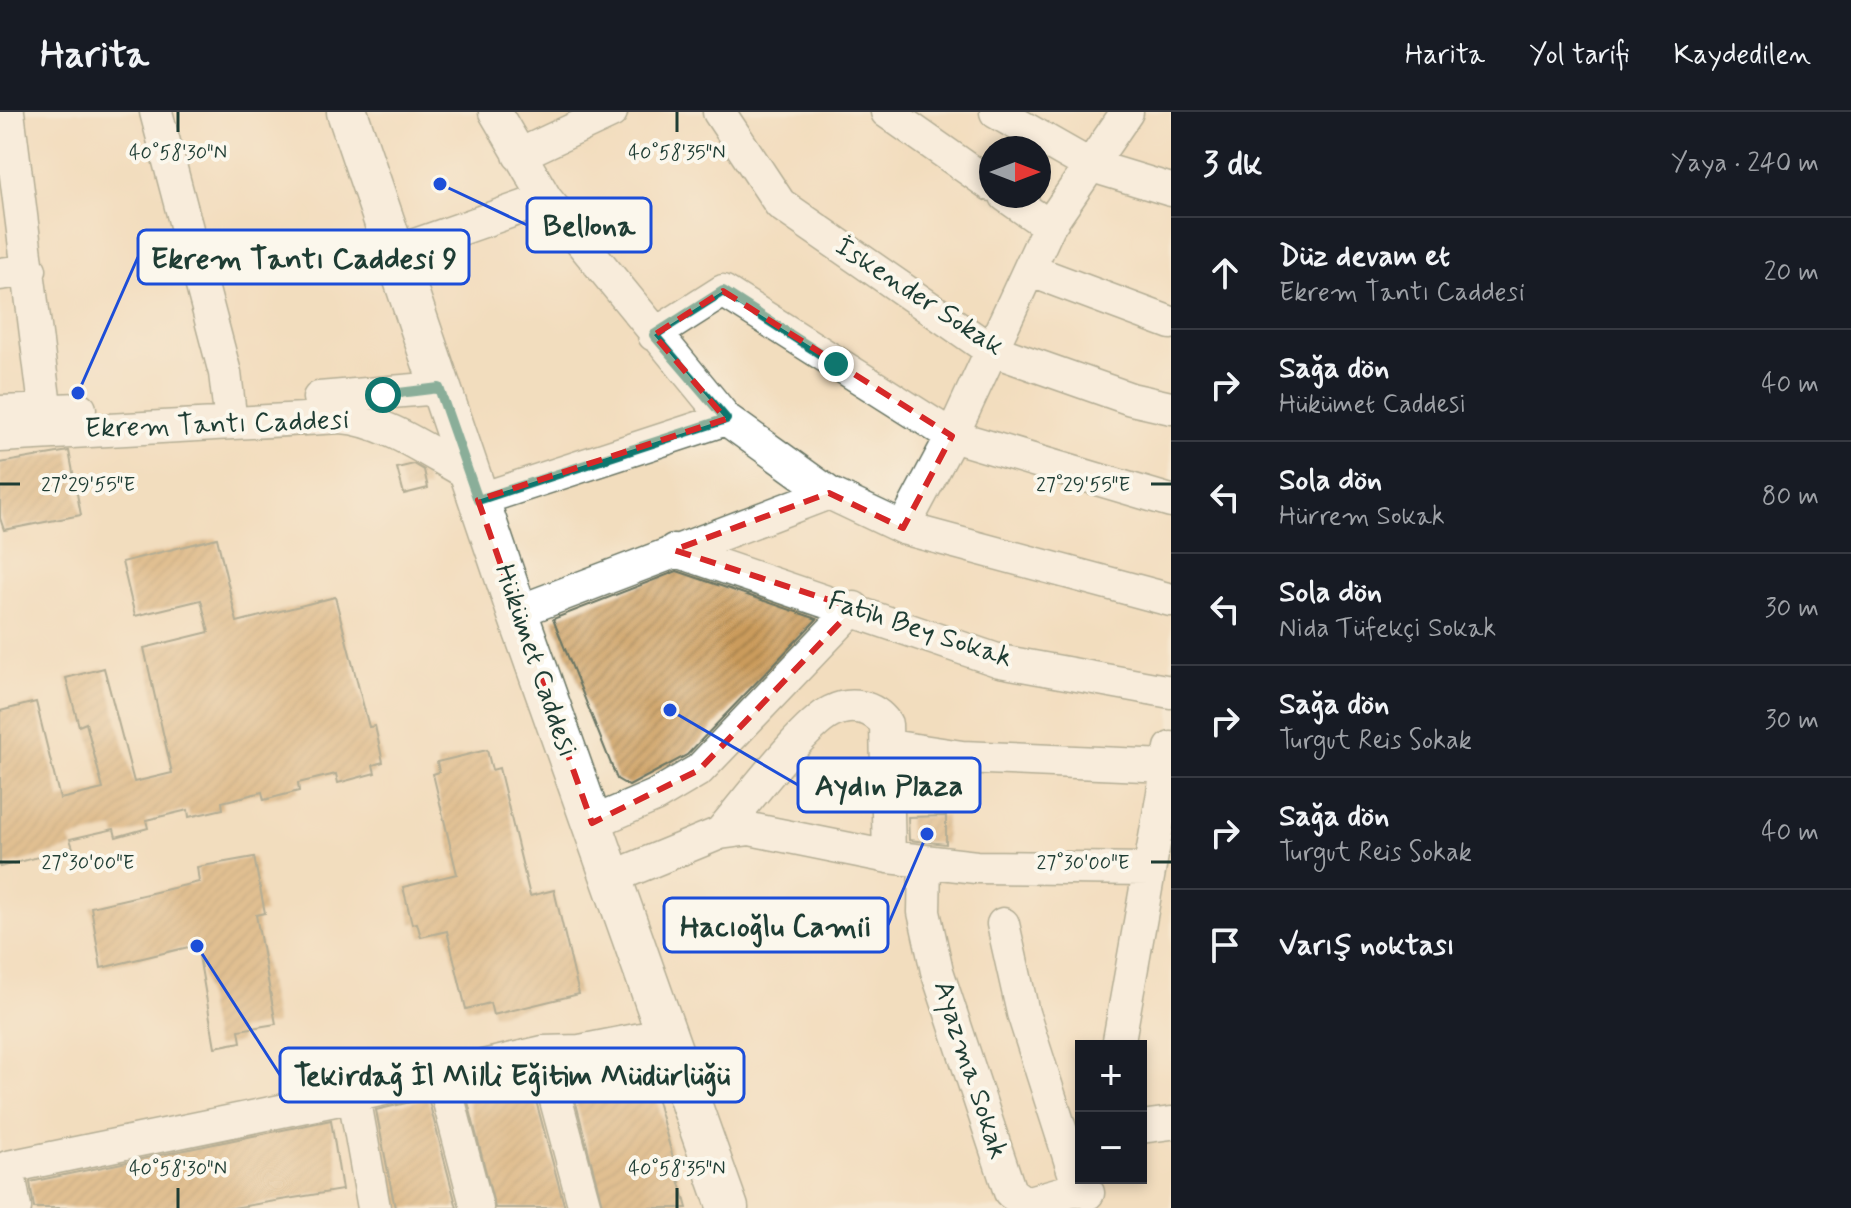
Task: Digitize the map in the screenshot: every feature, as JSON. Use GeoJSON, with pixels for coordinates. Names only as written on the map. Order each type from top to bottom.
{"type":"FeatureCollection","features":[{"type":"Feature","properties":{"kind":"main road","name":"Hükümet Caddesi"},"geometry":{"type":"LineString","coordinates":[[347,112],[439,388],[728,1208]]}},
{"type":"Feature","properties":{"kind":"street"},"geometry":{"type":"LineString","coordinates":[[8,112],[7,153],[15,272],[47,422]]}},
{"type":"Feature","properties":{"kind":"street"},"geometry":{"type":"LineString","coordinates":[[156,112],[230,412]]}},
{"type":"Feature","properties":{"kind":"street"},"geometry":{"type":"LineString","coordinates":[[495,112],[546,199],[654,335],[726,419],[829,493],[903,528],[1171,600]]}},
{"type":"Feature","properties":{"kind":"street"},"geometry":{"type":"LineString","coordinates":[[519,155],[611,112]]}},
{"type":"Feature","properties":{"kind":"street","name":"İskender Sokak"},"geometry":{"type":"LineString","coordinates":[[719,112],[780,204],[989,349],[1131,399],[1171,408]]}},
{"type":"Feature","properties":{"kind":"street"},"geometry":{"type":"LineString","coordinates":[[887,112],[979,177]]}},
{"type":"Feature","properties":{"kind":"street"},"geometry":{"type":"LineString","coordinates":[[996,112],[1089,165],[1171,190]]}},
{"type":"Feature","properties":{"kind":"street"},"geometry":{"type":"LineString","coordinates":[[903,528],[952,436],[989,349],[1049,226],[1127,112]]}},
{"type":"Feature","properties":{"kind":"street"},"geometry":{"type":"LineString","coordinates":[[395,252],[546,199]]}},
{"type":"Feature","properties":{"kind":"street"},"geometry":{"type":"LineString","coordinates":[[1023,208],[1049,226]]}},
{"type":"Feature","properties":{"kind":"street"},"geometry":{"type":"LineString","coordinates":[[1029,270],[1171,323]]}},
{"type":"Feature","properties":{"kind":"street"},"geometry":{"type":"LineString","coordinates":[[654,335],[723,291],[952,436],[1171,501]]}},
{"type":"Feature","properties":{"kind":"street","name":"Ekrem Tantı Caddesi"},"geometry":{"type":"LineString","coordinates":[[0,436],[47,422],[230,412],[439,388]]}},
{"type":"Feature","properties":{"kind":"street","name":"Ekrem Tantı Caddesi"},"geometry":{"type":"LineString","coordinates":[[0,412],[47,422]]}},
{"type":"Feature","properties":{"kind":"street","name":"Ekrem Tantı Caddesi"},"geometry":{"type":"LineString","coordinates":[[230,412],[358,418],[474,487]]}},
{"type":"Feature","properties":{"kind":"street"},"geometry":{"type":"LineString","coordinates":[[474,487],[726,419]]}},
{"type":"Feature","properties":{"kind":"street"},"geometry":{"type":"LineString","coordinates":[[517,612],[829,493]]}},
{"type":"Feature","properties":{"kind":"street","name":"Fatih Bey Sokak"},"geometry":{"type":"LineString","coordinates":[[674,550],[854,608],[1000,661],[1171,692]]}},
{"type":"Feature","properties":{"kind":"street"},"geometry":{"type":"LineString","coordinates":[[592,823],[655,796],[699,770],[854,608]]}},
{"type":"Feature","properties":{"kind":"street"},"geometry":{"type":"LineString","coordinates":[[720,833],[807,732],[831,712],[858,706],[877,712],[886,724],[889,746],[889,857]]}},
{"type":"Feature","properties":{"kind":"street"},"geometry":{"type":"LineString","coordinates":[[889,746],[962,757],[1169,757],[1159,849],[1119,1040]]}},
{"type":"Feature","properties":{"kind":"street"},"geometry":{"type":"LineString","coordinates":[[613,877],[720,833],[750,829],[889,857],[976,867],[1159,849]]}},
{"type":"Feature","properties":{"kind":"street","name":"Ayazma Sokak"},"geometry":{"type":"LineString","coordinates":[[925,862],[924,912],[937,971],[1010,1192],[1025,1203],[1086,1192]]}},
{"type":"Feature","properties":{"kind":"street"},"geometry":{"type":"LineString","coordinates":[[1003,924],[1023,1013],[1086,1192]]}},
{"type":"Feature","properties":{"kind":"street"},"geometry":{"type":"LineString","coordinates":[[15,1208],[8,1167],[354,1096],[543,1052],[580,1051],[667,1034]]}},
{"type":"Feature","properties":{"kind":"street"},"geometry":{"type":"LineString","coordinates":[[543,1052],[585,1208]]}},
{"type":"Feature","properties":{"kind":"street"},"geometry":{"type":"LineString","coordinates":[[442,1075],[477,1208]]}},
{"type":"Feature","properties":{"kind":"street"},"geometry":{"type":"LineString","coordinates":[[354,1096],[374,1208]]}},
{"type":"Feature","properties":{"kind":"street"},"geometry":{"type":"LineString","coordinates":[[1147,1126],[1171,1123]]}},
{"type":"Feature","properties":{"kind":"highlighted area"},"geometry":{"type":"Polygon","coordinates":[[[723,291],[952,436],[903,528],[829,493],[674,550],[854,608],[699,770],[592,823],[478,500],[726,419],[654,335],[723,291]]]}},
{"type":"Feature","properties":{"kind":"building"},"geometry":{"type":"Polygon","coordinates":[[[69,451],[81,515],[4,530],[0,518],[0,463],[69,451]]]}},
{"type":"Feature","properties":{"kind":"building"},"geometry":{"type":"Polygon","coordinates":[[[414,464],[424,470],[428,488],[404,494],[397,468],[414,464]]]}},
{"type":"Feature","properties":{"kind":"building"},"geometry":{"type":"Polygon","coordinates":[[[217,538],[237,622],[335,597],[369,727],[375,726],[383,762],[373,765],[375,773],[338,783],[336,774],[298,783],[299,791],[264,800],[262,792],[222,802],[223,809],[189,817],[188,810],[146,820],[148,828],[116,837],[114,829],[70,839],[73,848],[0,867],[0,711],[36,702],[60,799],[103,789],[86,723],[79,726],[66,678],[104,668],[134,782],[172,773],[144,648],[209,632],[201,600],[135,616],[122,562],[217,538]]]}},
{"type":"Feature","properties":{"kind":"building"},"geometry":{"type":"Polygon","coordinates":[[[677,571],[817,619],[687,755],[629,786],[617,779],[553,619],[677,571]]]}},
{"type":"Feature","properties":{"kind":"building"},"geometry":{"type":"Polygon","coordinates":[[[487,750],[492,770],[499,768],[530,896],[554,890],[579,994],[493,1015],[490,1003],[466,1009],[447,931],[421,937],[417,923],[412,924],[403,887],[457,874],[433,774],[439,772],[437,762],[487,750]]]}},
{"type":"Feature","properties":{"kind":"building"},"geometry":{"type":"Polygon","coordinates":[[[946,816],[946,844],[909,840],[908,817],[946,816]]]}},
{"type":"Feature","properties":{"kind":"building"},"geometry":{"type":"Polygon","coordinates":[[[254,857],[265,913],[256,915],[276,1024],[239,1030],[241,1042],[215,1047],[197,945],[101,968],[91,907],[199,882],[197,867],[254,857]]]}},
{"type":"Feature","properties":{"kind":"building"},"geometry":{"type":"Polygon","coordinates":[[[645,1058],[687,1208],[603,1208],[568,1072],[645,1058]]]}},
{"type":"Feature","properties":{"kind":"building"},"geometry":{"type":"Polygon","coordinates":[[[529,1075],[565,1208],[495,1208],[465,1090],[529,1075]]]}},
{"type":"Feature","properties":{"kind":"building"},"geometry":{"type":"Polygon","coordinates":[[[428,1098],[457,1208],[395,1208],[376,1110],[428,1098]]]}},
{"type":"Feature","properties":{"kind":"building"},"geometry":{"type":"Polygon","coordinates":[[[331,1120],[342,1190],[233,1208],[34,1208],[30,1182],[331,1120]]]}},
{"type":"Feature","properties":{"kind":"place","name":"Bellona"},"geometry":{"type":"Point","coordinates":[440,184]}},
{"type":"Feature","properties":{"kind":"place","name":"Ekrem Tantı Caddesi 9"},"geometry":{"type":"Point","coordinates":[78,393]}},
{"type":"Feature","properties":{"kind":"place","name":"Aydın Plaza"},"geometry":{"type":"Point","coordinates":[670,710]}},
{"type":"Feature","properties":{"kind":"place","name":"Hacıoğlu Camii"},"geometry":{"type":"Point","coordinates":[927,834]}},
{"type":"Feature","properties":{"kind":"place","name":"Tekirdağ İl Milli Eğitim Müdürlüğü"},"geometry":{"type":"Point","coordinates":[197,946]}},
{"type":"Feature","properties":{"kind":"route"},"geometry":{"type":"LineString","coordinates":[[383,395],[439,388],[478,500],[726,419],[654,335],[723,291],[836,364]]}}]}
